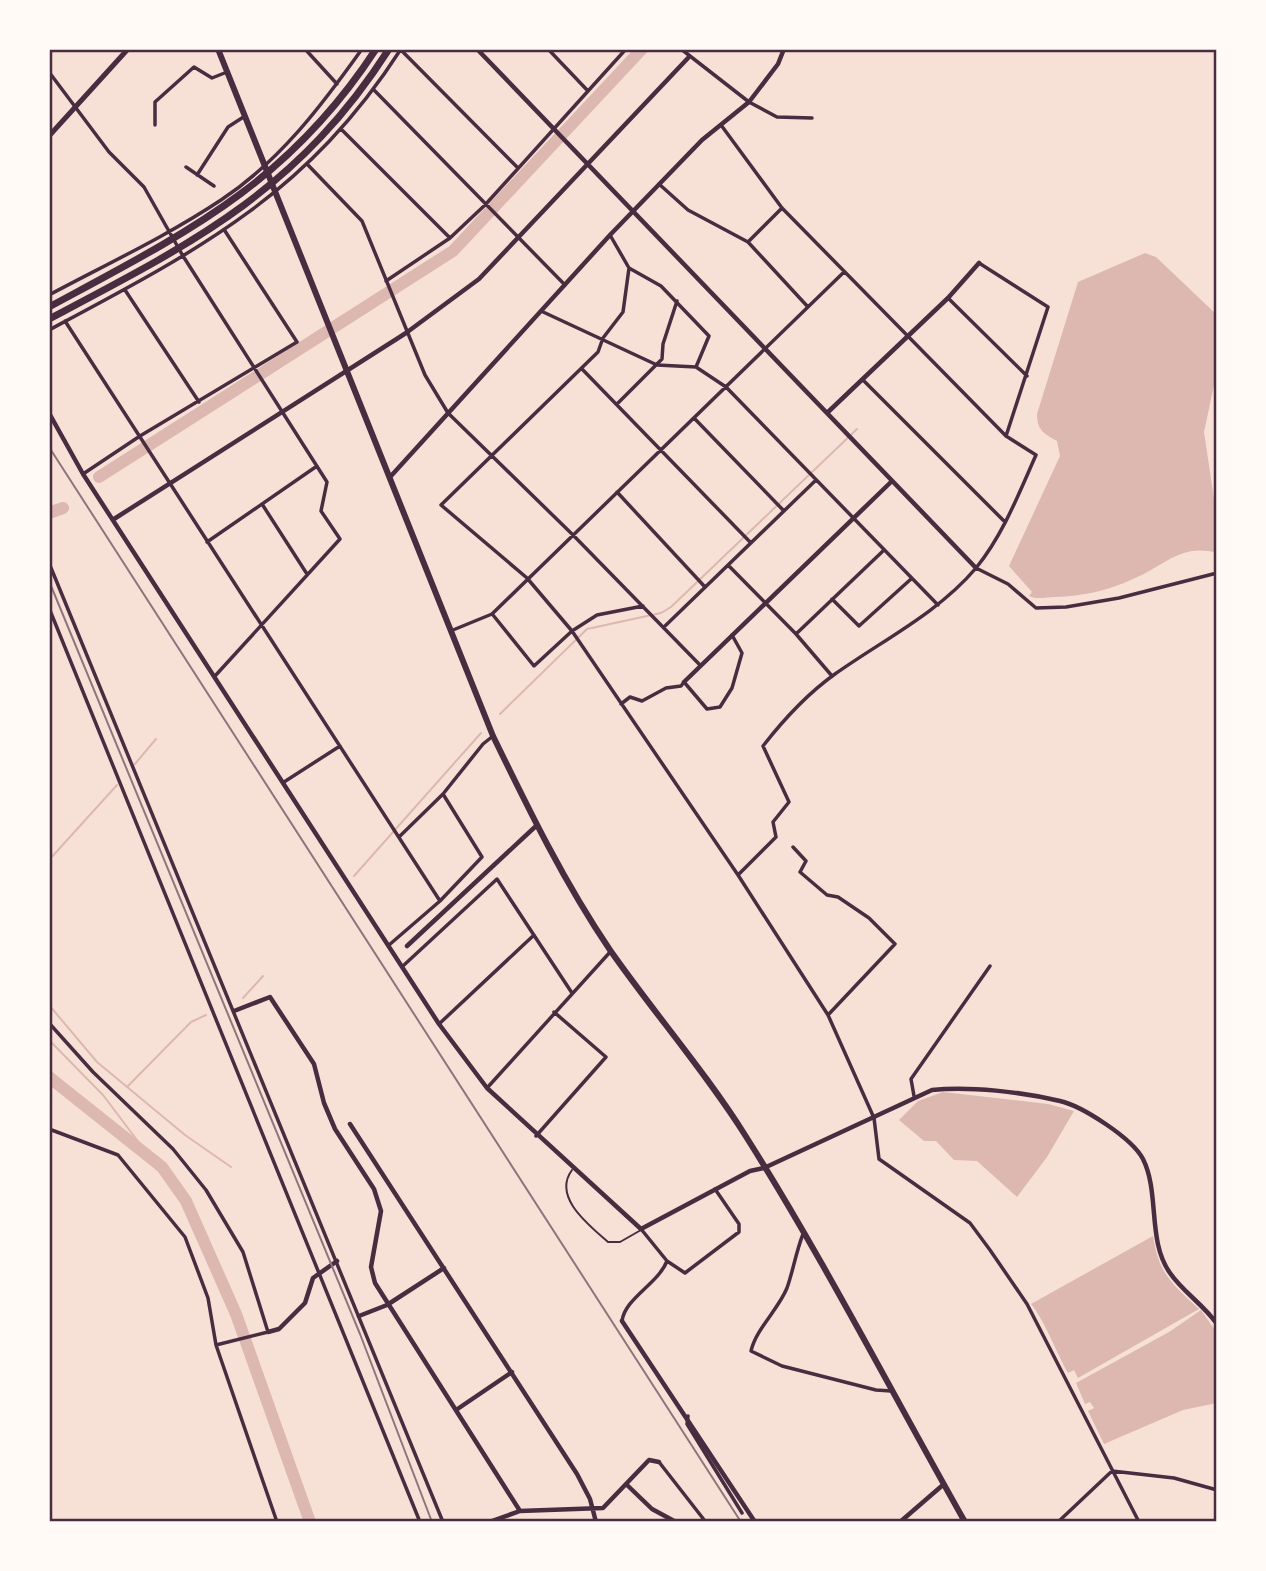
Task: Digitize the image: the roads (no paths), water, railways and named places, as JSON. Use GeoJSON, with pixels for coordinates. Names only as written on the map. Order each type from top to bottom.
{"type":"FeatureCollection","features":[{"type":"Feature","properties":{"kind":"highway"},"geometry":{"type":"LineString","coordinates":[[218,49],[494,736],[536,826],[611,951],[717,1094],[765,1168],[965,1522]]}},
{"type":"Feature","properties":{"kind":"highway"},"geometry":{"type":"LineString","coordinates":[[49,307],[169,243],[252,187],[285,159],[337,104],[376,49]]}},
{"type":"Feature","properties":{"kind":"highway"},"geometry":{"type":"LineString","coordinates":[[49,319],[175,252],[259,196],[321,139],[369,81],[389,49]]}},
{"type":"Feature","properties":{"kind":"main road"},"geometry":{"type":"LineString","coordinates":[[49,136],[128,49]]}},
{"type":"Feature","properties":{"kind":"street"},"geometry":{"type":"LineString","coordinates":[[305,49],[337,84]]}},
{"type":"Feature","properties":{"kind":"street"},"geometry":{"type":"LineString","coordinates":[[49,295],[169,231],[222,199],[265,165],[303,128],[362,49]]}},
{"type":"Feature","properties":{"kind":"street"},"geometry":{"type":"LineString","coordinates":[[49,330],[225,231],[277,193],[308,165],[341,129],[374,90],[400,49],[518,167]]}},
{"type":"Feature","properties":{"kind":"street"},"geometry":{"type":"LineString","coordinates":[[477,49],[976,568],[1008,584],[1035,608],[1066,607],[1119,598],[1217,573]]}},
{"type":"Feature","properties":{"kind":"street"},"geometry":{"type":"LineString","coordinates":[[548,49],[588,91]]}},
{"type":"Feature","properties":{"kind":"street"},"geometry":{"type":"LineString","coordinates":[[681,49],[688,58],[749,102],[777,117],[812,118]]}},
{"type":"Feature","properties":{"kind":"street"},"geometry":{"type":"LineString","coordinates":[[391,476],[610,235],[659,184],[749,102],[778,64],[784,49]]}},
{"type":"Feature","properties":{"kind":"street"},"geometry":{"type":"LineString","coordinates":[[387,283],[450,238],[485,205],[518,167],[555,132],[623,50]]}},
{"type":"Feature","properties":{"kind":"street"},"geometry":{"type":"LineString","coordinates":[[114,519],[406,333],[479,279],[688,58]]}},
{"type":"Feature","properties":{"kind":"street"},"geometry":{"type":"LineString","coordinates":[[155,125],[155,102],[194,67],[212,78],[228,72]]}},
{"type":"Feature","properties":{"kind":"street"},"geometry":{"type":"LineString","coordinates":[[49,72],[110,152],[144,187],[183,256],[255,365],[327,482],[321,511],[340,539],[215,676]]}},
{"type":"Feature","properties":{"kind":"street"},"geometry":{"type":"LineString","coordinates":[[374,90],[565,285]]}},
{"type":"Feature","properties":{"kind":"street"},"geometry":{"type":"LineString","coordinates":[[197,174],[228,127],[245,116]]}},
{"type":"Feature","properties":{"kind":"street"},"geometry":{"type":"LineString","coordinates":[[721,125],[782,208],[1006,436],[1036,455],[1006,522],[976,568],[939,604],[832,676],[786,716],[763,746],[789,802],[773,822],[776,837],[738,876]]}},
{"type":"Feature","properties":{"kind":"street"},"geometry":{"type":"LineString","coordinates":[[341,129],[450,238]]}},
{"type":"Feature","properties":{"kind":"street"},"geometry":{"type":"LineString","coordinates":[[308,165],[362,221],[406,333],[425,375],[448,413],[492,453],[699,664]]}},
{"type":"Feature","properties":{"kind":"street"},"geometry":{"type":"LineString","coordinates":[[186,167],[214,186]]}},
{"type":"Feature","properties":{"kind":"street"},"geometry":{"type":"LineString","coordinates":[[659,184],[688,209],[748,242],[808,307]]}},
{"type":"Feature","properties":{"kind":"street"},"geometry":{"type":"LineString","coordinates":[[748,242],[782,208]]}},
{"type":"Feature","properties":{"kind":"street"},"geometry":{"type":"LineString","coordinates":[[83,474],[255,365],[297,342],[225,231]]}},
{"type":"Feature","properties":{"kind":"street"},"geometry":{"type":"LineString","coordinates":[[610,235],[629,268],[662,286],[709,336],[696,367]]}},
{"type":"Feature","properties":{"kind":"street"},"geometry":{"type":"LineString","coordinates":[[827,413],[948,298],[978,263],[1048,307],[1006,436]]}},
{"type":"Feature","properties":{"kind":"street"},"geometry":{"type":"LineString","coordinates":[[629,268],[623,312],[603,338],[598,352],[441,505],[527,578],[572,631],[738,876],[828,1015],[874,1118],[879,1159],[970,1223],[1027,1304],[1139,1522]]}},
{"type":"Feature","properties":{"kind":"street"},"geometry":{"type":"LineString","coordinates":[[453,630],[492,614],[845,271]]}},
{"type":"Feature","properties":{"kind":"street"},"geometry":{"type":"LineString","coordinates":[[124,289],[199,402]]}},
{"type":"Feature","properties":{"kind":"street"},"geometry":{"type":"LineString","coordinates":[[948,298],[1027,376]]}},
{"type":"Feature","properties":{"kind":"street"},"geometry":{"type":"LineString","coordinates":[[617,404],[662,359],[663,344],[678,301]]}},
{"type":"Feature","properties":{"kind":"street"},"geometry":{"type":"LineString","coordinates":[[541,311],[657,365],[696,367],[726,387],[883,551],[939,604]]}},
{"type":"Feature","properties":{"kind":"street"},"geometry":{"type":"LineString","coordinates":[[65,321],[206,543],[440,901]]}},
{"type":"Feature","properties":{"kind":"street"},"geometry":{"type":"LineString","coordinates":[[582,369],[751,543]]}},
{"type":"Feature","properties":{"kind":"street"},"geometry":{"type":"LineString","coordinates":[[863,380],[1006,522]]}},
{"type":"Feature","properties":{"kind":"street"},"geometry":{"type":"LineString","coordinates":[[49,413],[83,474],[404,965],[439,1024],[486,1088],[641,1230],[667,1261],[685,1273],[739,1232],[739,1224],[715,1189]]}},
{"type":"Feature","properties":{"kind":"street"},"geometry":{"type":"LineString","coordinates":[[694,418],[784,511]]}},
{"type":"Feature","properties":{"kind":"street"},"geometry":{"type":"LineString","coordinates":[[206,543],[317,466]]}},
{"type":"Feature","properties":{"kind":"street"},"geometry":{"type":"LineString","coordinates":[[664,627],[816,480]]}},
{"type":"Feature","properties":{"kind":"street"},"geometry":{"type":"LineString","coordinates":[[621,704],[630,697],[642,701],[666,688],[681,686],[699,664],[891,482]]}},
{"type":"Feature","properties":{"kind":"street"},"geometry":{"type":"LineString","coordinates":[[617,492],[705,587]]}},
{"type":"Feature","properties":{"kind":"street"},"geometry":{"type":"LineString","coordinates":[[262,504],[307,575]]}},
{"type":"Feature","properties":{"kind":"street"},"geometry":{"type":"LineString","coordinates":[[796,634],[883,551]]}},
{"type":"Feature","properties":{"kind":"street"},"geometry":{"type":"LineString","coordinates":[[49,563],[443,1522]]}},
{"type":"Feature","properties":{"kind":"street"},"geometry":{"type":"LineString","coordinates":[[727,565],[796,634],[832,676]]}},
{"type":"Feature","properties":{"kind":"street"},"geometry":{"type":"LineString","coordinates":[[832,598],[859,626],[911,579]]}},
{"type":"Feature","properties":{"kind":"street"},"geometry":{"type":"LineString","coordinates":[[492,614],[534,666],[572,631],[597,615],[643,606]]}},
{"type":"Feature","properties":{"kind":"street"},"geometry":{"type":"LineString","coordinates":[[49,608],[421,1522]]}},
{"type":"Feature","properties":{"kind":"street"},"geometry":{"type":"LineString","coordinates":[[684,682],[707,709],[720,707],[732,688],[742,653],[732,635]]}},
{"type":"Feature","properties":{"kind":"street"},"geometry":{"type":"LineString","coordinates":[[398,835],[443,794],[483,744],[494,736]]}},
{"type":"Feature","properties":{"kind":"street"},"geometry":{"type":"LineString","coordinates":[[284,782],[340,746]]}},
{"type":"Feature","properties":{"kind":"street"},"geometry":{"type":"LineString","coordinates":[[389,945],[440,901],[482,857],[443,794]]}},
{"type":"Feature","properties":{"kind":"street"},"geometry":{"type":"LineString","coordinates":[[407,946],[536,826]]}},
{"type":"Feature","properties":{"kind":"street"},"geometry":{"type":"LineString","coordinates":[[793,847],[806,861],[800,872],[827,895],[838,897],[869,918],[895,944],[828,1015]]}},
{"type":"Feature","properties":{"kind":"street"},"geometry":{"type":"LineString","coordinates":[[404,965],[497,879],[572,993]]}},
{"type":"Feature","properties":{"kind":"street"},"geometry":{"type":"LineString","coordinates":[[439,1024],[534,935]]}},
{"type":"Feature","properties":{"kind":"street"},"geometry":{"type":"LineString","coordinates":[[486,1088],[611,951]]}},
{"type":"Feature","properties":{"kind":"street"},"geometry":{"type":"LineString","coordinates":[[914,1096],[911,1079],[990,966]]}},
{"type":"Feature","properties":{"kind":"street"},"geometry":{"type":"LineString","coordinates":[[234,1011],[270,997],[314,1064],[324,1103],[335,1129],[374,1189],[381,1211],[371,1267],[375,1283],[520,1511]]}},
{"type":"Feature","properties":{"kind":"street"},"geometry":{"type":"LineString","coordinates":[[536,1136],[606,1057],[554,1012]]}},
{"type":"Feature","properties":{"kind":"street"},"geometry":{"type":"LineString","coordinates":[[49,1023],[93,1072],[136,1109],[206,1190],[243,1252],[268,1332]]}},
{"type":"Feature","properties":{"kind":"street"},"geometry":{"type":"LineString","coordinates":[[641,1230],[750,1171],[765,1168],[874,1118],[914,1096],[932,1090],[953,1087],[1061,1101],[1082,1110],[1126,1140],[1142,1158],[1151,1187],[1161,1252],[1169,1273],[1208,1310],[1217,1324]]}},
{"type":"Feature","properties":{"kind":"street"},"geometry":{"type":"LineString","coordinates":[[350,1124],[577,1474],[594,1510],[596,1522]]}},
{"type":"Feature","properties":{"kind":"street"},"geometry":{"type":"LineString","coordinates":[[49,1129],[118,1155],[146,1185],[185,1237],[208,1298],[216,1345],[277,1522]]}},
{"type":"Feature","properties":{"kind":"street"},"geometry":{"type":"LineString","coordinates":[[803,1234],[786,1289],[768,1322],[753,1342],[751,1352],[782,1366],[876,1391],[891,1391]]}},
{"type":"Feature","properties":{"kind":"street"},"geometry":{"type":"LineString","coordinates":[[216,1345],[279,1329],[305,1303],[313,1278],[337,1261]]}},
{"type":"Feature","properties":{"kind":"street"},"geometry":{"type":"LineString","coordinates":[[667,1261],[655,1281],[624,1312],[622,1321],[688,1416],[755,1522]]}},
{"type":"Feature","properties":{"kind":"street"},"geometry":{"type":"LineString","coordinates":[[359,1316],[387,1305],[444,1268]]}},
{"type":"Feature","properties":{"kind":"street"},"geometry":{"type":"LineString","coordinates":[[456,1410],[512,1372]]}},
{"type":"Feature","properties":{"kind":"street"},"geometry":{"type":"LineString","coordinates":[[688,1416],[687,1424],[742,1513]]}},
{"type":"Feature","properties":{"kind":"street"},"geometry":{"type":"LineString","coordinates":[[489,1522],[520,1511],[603,1508],[649,1460],[659,1462],[705,1521]]}},
{"type":"Feature","properties":{"kind":"street"},"geometry":{"type":"LineString","coordinates":[[1058,1522],[1112,1471],[1174,1478],[1217,1490]]}},
{"type":"Feature","properties":{"kind":"street"},"geometry":{"type":"LineString","coordinates":[[626,1484],[652,1509],[676,1522]]}},
{"type":"Feature","properties":{"kind":"street"},"geometry":{"type":"LineString","coordinates":[[900,1522],[944,1484]]}},
{"type":"Feature","properties":{"kind":"lane"},"geometry":{"type":"LineString","coordinates":[[573,1169],[566,1179],[565,1190],[583,1220],[608,1242],[620,1242],[641,1230]]}},
{"type":"Feature","properties":{"kind":"waterway"},"geometry":{"type":"LineString","coordinates":[[99,477],[453,251],[642,49]]}},
{"type":"Feature","properties":{"kind":"waterway"},"geometry":{"type":"LineString","coordinates":[[500,714],[587,629],[661,613],[671,607],[857,429]]}},
{"type":"Feature","properties":{"kind":"waterway"},"geometry":{"type":"LineString","coordinates":[[49,513],[63,508]]}},
{"type":"Feature","properties":{"kind":"waterway"},"geometry":{"type":"LineString","coordinates":[[354,876],[481,733]]}},
{"type":"Feature","properties":{"kind":"waterway"},"geometry":{"type":"LineString","coordinates":[[135,764],[156,739]]}},
{"type":"Feature","properties":{"kind":"waterway"},"geometry":{"type":"LineString","coordinates":[[49,860],[117,785]]}},
{"type":"Feature","properties":{"kind":"waterway"},"geometry":{"type":"LineString","coordinates":[[243,998],[263,976]]}},
{"type":"Feature","properties":{"kind":"waterway"},"geometry":{"type":"LineString","coordinates":[[49,1005],[97,1062],[185,1135],[231,1167]]}},
{"type":"Feature","properties":{"kind":"waterway"},"geometry":{"type":"LineString","coordinates":[[128,1086],[191,1022],[206,1015]]}},
{"type":"Feature","properties":{"kind":"waterway"},"geometry":{"type":"LineString","coordinates":[[49,1040],[103,1095],[152,1160]]}},
{"type":"Feature","properties":{"kind":"waterway"},"geometry":{"type":"LineString","coordinates":[[49,1077],[162,1167],[186,1201],[236,1314],[310,1522]]}},
{"type":"Feature","properties":{"kind":"railway"},"geometry":{"type":"LineString","coordinates":[[49,447],[741,1522]]}},
{"type":"Feature","properties":{"kind":"railway"},"geometry":{"type":"LineString","coordinates":[[49,581],[360,1334],[432,1522]]}}]}
